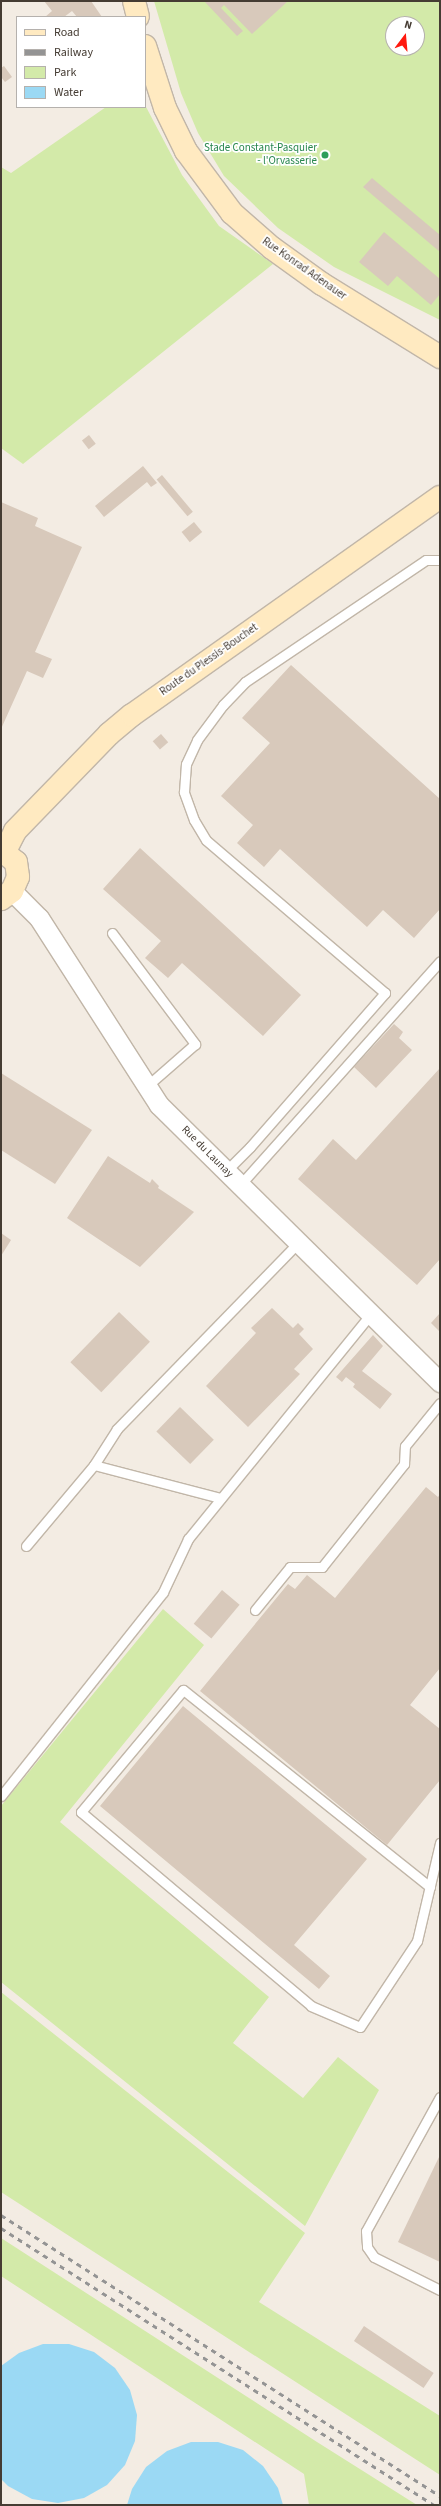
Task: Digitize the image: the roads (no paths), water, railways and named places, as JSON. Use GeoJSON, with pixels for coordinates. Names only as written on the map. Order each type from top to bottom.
{"type":"FeatureCollection","features":[{"type":"Feature","properties":{"kind":"street"},"geometry":{"type":"LineString","coordinates":[[134,1],[138,16]]}},
{"type":"Feature","properties":{"kind":"street","name":"Rue Konrad Adenauer"},"geometry":{"type":"LineString","coordinates":[[146,49],[165,108],[186,151],[232,213],[274,250],[322,284],[440,357]]}},
{"type":"Feature","properties":{"kind":"street","name":"Route du Plessis-Bouchet"},"geometry":{"type":"LineString","coordinates":[[3,850],[15,831],[109,734],[132,715],[440,497]]}},
{"type":"Feature","properties":{"kind":"street"},"geometry":{"type":"LineString","coordinates":[[3,850],[16,862],[18,869],[16,885],[7,895]]}},
{"type":"Feature","properties":{"kind":"street","name":"Rue du Launay"},"geometry":{"type":"LineString","coordinates":[[7,895],[39,918],[160,1105],[440,1382]]}},
{"type":"Feature","properties":{"kind":"lane"},"geometry":{"type":"LineString","coordinates":[[226,1171],[250,1147],[385,993],[206,840],[194,820],[184,792],[186,764],[197,740],[223,705],[246,682],[426,560],[440,560]]}},
{"type":"Feature","properties":{"kind":"lane"},"geometry":{"type":"LineString","coordinates":[[112,933],[195,1044],[147,1086]]}},
{"type":"Feature","properties":{"kind":"lane"},"geometry":{"type":"LineString","coordinates":[[240,1185],[440,961]]}},
{"type":"Feature","properties":{"kind":"lane"},"geometry":{"type":"LineString","coordinates":[[26,1546],[94,1465],[117,1429],[299,1242]]}},
{"type":"Feature","properties":{"kind":"lane"},"geometry":{"type":"LineString","coordinates":[[1,1796],[163,1592],[188,1539],[371,1314]]}},
{"type":"Feature","properties":{"kind":"lane"},"geometry":{"type":"LineString","coordinates":[[255,1610],[290,1567],[322,1567],[404,1464],[405,1446],[440,1403]]}},
{"type":"Feature","properties":{"kind":"lane"},"geometry":{"type":"LineString","coordinates":[[94,1465],[221,1498]]}},
{"type":"Feature","properties":{"kind":"lane"},"geometry":{"type":"LineString","coordinates":[[430,1887],[183,1690],[81,1812],[311,2006],[360,2027],[417,1941],[430,1887],[440,1843]]}},
{"type":"Feature","properties":{"kind":"lane"},"geometry":{"type":"LineString","coordinates":[[440,2097],[366,2231],[367,2247],[374,2257],[440,2290]]}},
{"type":"Feature","properties":{"kind":"water"},"geometry":{"type":"Polygon","coordinates":[[[43,2344],[69,2344],[94,2352],[115,2368],[130,2390],[137,2415],[135,2441],[125,2465],[107,2485],[84,2498],[58,2503],[32,2499],[8,2486],[1,2479],[1,2366],[19,2353],[43,2344]]]}},
{"type":"Feature","properties":{"kind":"water"},"geometry":{"type":"Polygon","coordinates":[[[191,2442],[218,2442],[243,2450],[263,2466],[278,2488],[283,2505],[127,2505],[132,2489],[146,2467],[167,2451],[191,2442]]]}},
{"type":"Feature","properties":{"kind":"railway"},"geometry":{"type":"LineString","coordinates":[[1,2215],[440,2496]]}},
{"type":"Feature","properties":{"kind":"railway"},"geometry":{"type":"LineString","coordinates":[[1,2228],[434,2505]]}},
{"type":"Feature","properties":{"kind":"place","name":"Stade Constant-Pasquier - l'Orvasserie"},"geometry":{"type":"Point","coordinates":[325,155]}}]}
